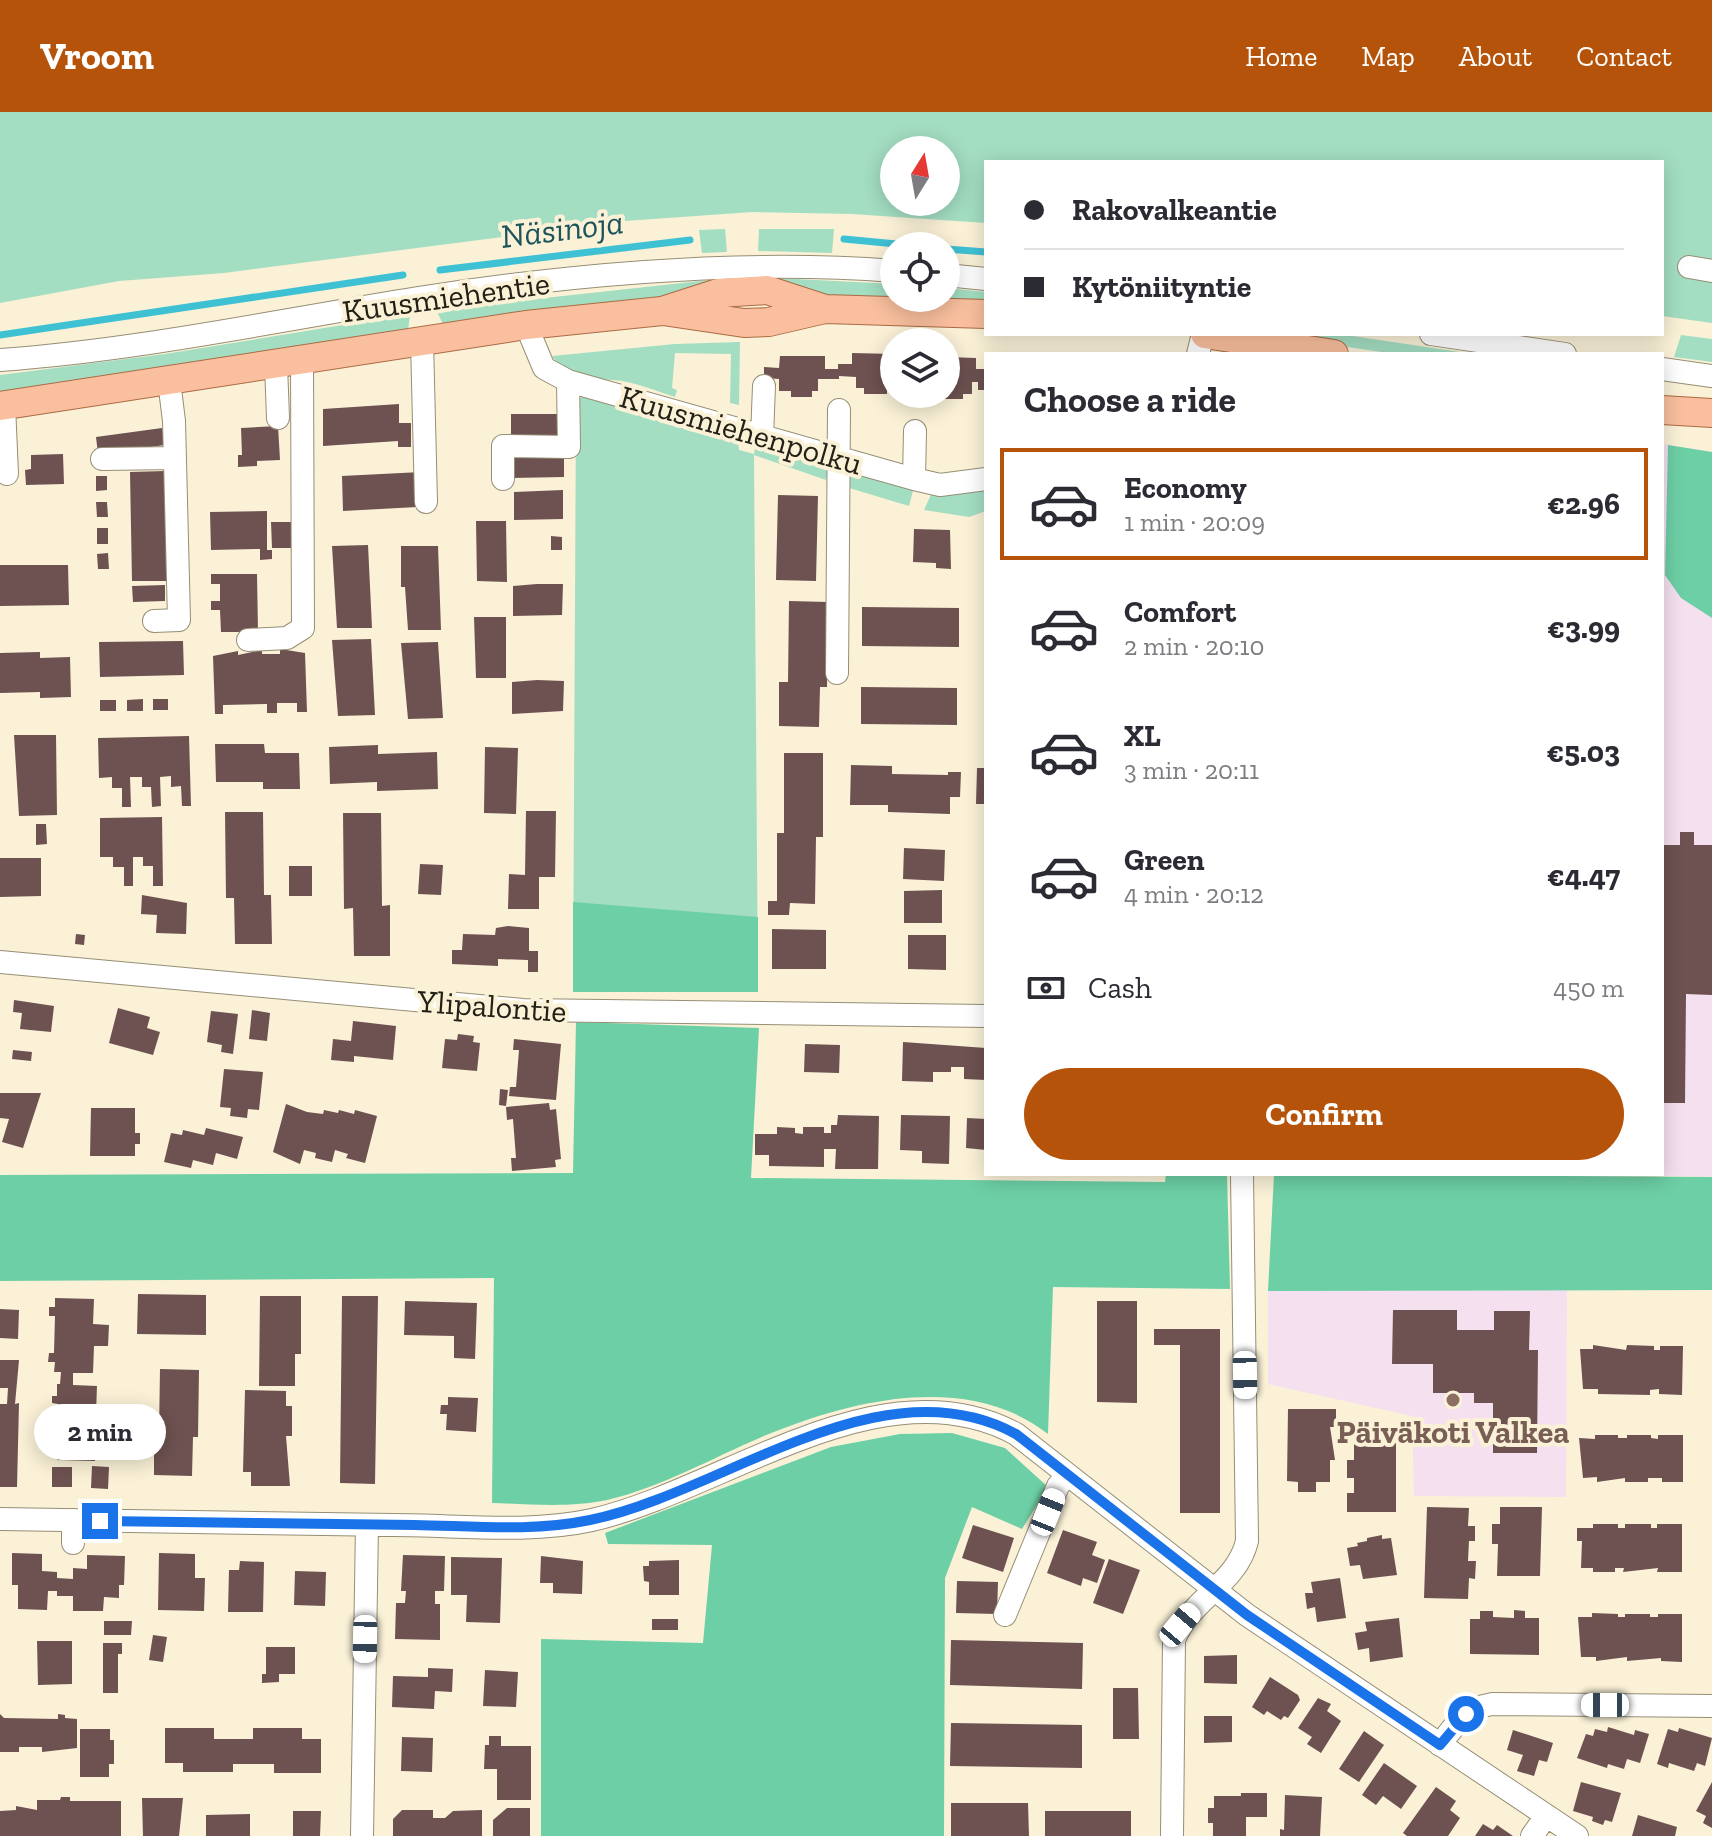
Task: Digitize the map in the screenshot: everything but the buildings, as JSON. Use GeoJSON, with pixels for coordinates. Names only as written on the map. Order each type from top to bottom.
{"type":"FeatureCollection","features":[{"type":"Feature","properties":{"kind":"main road","name":"Kuusmiehentie"},"geometry":{"type":"LineString","coordinates":[[2,405],[526,325],[662,311],[701,296],[743,290],[783,294],[825,309],[984,314]]}},
{"type":"Feature","properties":{"kind":"main road"},"geometry":{"type":"LineString","coordinates":[[1217,336],[1321,352]]}},
{"type":"Feature","properties":{"kind":"main road"},"geometry":{"type":"LineString","coordinates":[[1664,410],[1712,413]]}},
{"type":"Feature","properties":{"kind":"street","name":"Kuusmiehentie"},"geometry":{"type":"LineString","coordinates":[[0,360],[150,342],[423,297],[522,285],[743,264],[880,270]]}},
{"type":"Feature","properties":{"kind":"street"},"geometry":{"type":"LineString","coordinates":[[1689,267],[1712,271]]}},
{"type":"Feature","properties":{"kind":"street"},"geometry":{"type":"LineString","coordinates":[[960,276],[984,279]]}},
{"type":"Feature","properties":{"kind":"street","name":"Kuusmiehenpolku"},"geometry":{"type":"LineString","coordinates":[[526,325],[544,368],[568,381],[914,479],[958,485],[984,479]]}},
{"type":"Feature","properties":{"kind":"street"},"geometry":{"type":"LineString","coordinates":[[1444,336],[1552,352]]}},
{"type":"Feature","properties":{"kind":"street"},"geometry":{"type":"LineString","coordinates":[[422,341],[426,502]]}},
{"type":"Feature","properties":{"kind":"street"},"geometry":{"type":"LineString","coordinates":[[278,418],[289,363]]}},
{"type":"Feature","properties":{"kind":"street"},"geometry":{"type":"LineString","coordinates":[[248,640],[287,638],[303,628],[289,363]]}},
{"type":"Feature","properties":{"kind":"street"},"geometry":{"type":"LineString","coordinates":[[1664,369],[1712,376]]}},
{"type":"Feature","properties":{"kind":"street"},"geometry":{"type":"LineString","coordinates":[[154,621],[179,620],[175,458],[169,381]]}},
{"type":"Feature","properties":{"kind":"street"},"geometry":{"type":"LineString","coordinates":[[503,479],[503,446],[569,447],[568,381]]}},
{"type":"Feature","properties":{"kind":"street"},"geometry":{"type":"LineString","coordinates":[[762,437],[764,386]]}},
{"type":"Feature","properties":{"kind":"street"},"geometry":{"type":"LineString","coordinates":[[2,405],[7,474]]}},
{"type":"Feature","properties":{"kind":"street"},"geometry":{"type":"LineString","coordinates":[[837,673],[839,410]]}},
{"type":"Feature","properties":{"kind":"street"},"geometry":{"type":"LineString","coordinates":[[914,479],[915,431]]}},
{"type":"Feature","properties":{"kind":"street"},"geometry":{"type":"LineString","coordinates":[[102,459],[175,458]]}},
{"type":"Feature","properties":{"kind":"street","name":"Ylipalontie"},"geometry":{"type":"LineString","coordinates":[[0,962],[523,1010],[984,1016]]}},
{"type":"Feature","properties":{"kind":"street"},"geometry":{"type":"LineString","coordinates":[[1172,1836],[1174,1640],[1180,1625],[1243,1558],[1247,1541],[1242,1176]]}},
{"type":"Feature","properties":{"kind":"street"},"geometry":{"type":"LineString","coordinates":[[0,1519],[73,1531],[367,1525],[545,1527],[588,1521],[635,1509],[802,1439],[895,1414],[946,1412],[994,1422],[1016,1434],[1214,1590],[1577,1836]]}},
{"type":"Feature","properties":{"kind":"street"},"geometry":{"type":"LineString","coordinates":[[1005,1615],[1058,1486],[1067,1475]]}},
{"type":"Feature","properties":{"kind":"street"},"geometry":{"type":"LineString","coordinates":[[362,1836],[367,1525]]}},
{"type":"Feature","properties":{"kind":"street"},"geometry":{"type":"LineString","coordinates":[[1440,1745],[1466,1714],[1492,1704],[1712,1706]]}},
{"type":"Feature","properties":{"kind":"street"},"geometry":{"type":"LineString","coordinates":[[1532,1836],[1546,1816]]}},
{"type":"Feature","properties":{"kind":"shaded area"},"geometry":{"type":"Polygon","coordinates":[[[1664,444],[1712,452],[1712,1177],[1664,1176],[1664,444]]]}},
{"type":"Feature","properties":{"kind":"shaded area","name":"Päiväkoti Valkea"},"geometry":{"type":"Polygon","coordinates":[[[1567,1290],[1566,1497],[1414,1496],[1412,1416],[1268,1384],[1268,1291],[1567,1290]]]}},
{"type":"Feature","properties":{"kind":"green space"},"geometry":{"type":"Polygon","coordinates":[[[0,112],[1712,112],[1712,323],[1664,316],[1664,160],[984,160],[984,223],[882,216],[960,216],[960,136],[880,136],[880,216],[752,212],[625,221],[224,273],[119,281],[0,303],[0,112]]]}},
{"type":"Feature","properties":{"kind":"green space"},"geometry":{"type":"Polygon","coordinates":[[[725,229],[727,252],[702,253],[699,230],[725,229]]]}},
{"type":"Feature","properties":{"kind":"green space"},"geometry":{"type":"Polygon","coordinates":[[[759,229],[834,229],[832,253],[758,251],[759,229]]]}},
{"type":"Feature","properties":{"kind":"green space"},"geometry":{"type":"Polygon","coordinates":[[[755,277],[880,283],[880,298],[823,295],[755,277]]]}},
{"type":"Feature","properties":{"kind":"green space"},"geometry":{"type":"Polygon","coordinates":[[[728,278],[638,303],[443,324],[436,310],[728,278]]]}},
{"type":"Feature","properties":{"kind":"green space"},"geometry":{"type":"Polygon","coordinates":[[[960,289],[984,292],[984,304],[960,303],[960,289]]]}},
{"type":"Feature","properties":{"kind":"green space"},"geometry":{"type":"Polygon","coordinates":[[[410,314],[408,331],[0,393],[0,375],[165,354],[410,314]]]}},
{"type":"Feature","properties":{"kind":"green space"},"geometry":{"type":"Polygon","coordinates":[[[1681,335],[1712,339],[1712,362],[1674,357],[1681,335]]]}},
{"type":"Feature","properties":{"kind":"green space"},"geometry":{"type":"Polygon","coordinates":[[[1273,336],[1352,336],[1460,352],[1381,352],[1273,336]]]}},
{"type":"Feature","properties":{"kind":"green space"},"geometry":{"type":"Polygon","coordinates":[[[740,342],[739,405],[730,403],[731,354],[675,353],[672,388],[677,390],[675,397],[628,382],[579,376],[564,369],[552,356],[675,344],[740,342]]]}},
{"type":"Feature","properties":{"kind":"green space"},"geometry":{"type":"Polygon","coordinates":[[[582,394],[738,439],[739,450],[754,454],[755,446],[829,463],[826,480],[754,455],[758,992],[573,992],[576,409],[582,394]]]}},
{"type":"Feature","properties":{"kind":"green space"},"geometry":{"type":"Polygon","coordinates":[[[1668,445],[1712,452],[1712,618],[1681,598],[1665,575],[1668,445]]]}},
{"type":"Feature","properties":{"kind":"green space"},"geometry":{"type":"Polygon","coordinates":[[[846,471],[914,487],[909,506],[846,487],[846,471]]]}},
{"type":"Feature","properties":{"kind":"green space"},"geometry":{"type":"Polygon","coordinates":[[[984,487],[984,512],[969,517],[924,510],[933,490],[984,487]]]}},
{"type":"Feature","properties":{"kind":"green space"},"geometry":{"type":"Polygon","coordinates":[[[573,902],[758,917],[758,992],[573,992],[573,902]]]}},
{"type":"Feature","properties":{"kind":"green space"},"geometry":{"type":"Polygon","coordinates":[[[576,1022],[759,1028],[751,1178],[1165,1182],[1166,1176],[1227,1176],[1230,1289],[1053,1287],[1048,1434],[1019,1416],[988,1404],[955,1398],[886,1400],[787,1427],[631,1493],[607,1500],[550,1505],[492,1503],[494,1278],[0,1281],[0,1175],[573,1173],[576,1022]]]}},
{"type":"Feature","properties":{"kind":"green space"},"geometry":{"type":"Polygon","coordinates":[[[1274,1176],[1712,1177],[1712,1290],[1268,1291],[1274,1176]]]}},
{"type":"Feature","properties":{"kind":"green space"},"geometry":{"type":"Polygon","coordinates":[[[952,1433],[1005,1448],[1048,1487],[1022,1529],[972,1507],[945,1578],[944,1836],[541,1836],[541,1639],[703,1643],[712,1545],[608,1544],[605,1533],[831,1447],[900,1434],[952,1433]]]}},
{"type":"Feature","properties":{"kind":"waterway","name":"Näsinoja"},"geometry":{"type":"LineString","coordinates":[[844,239],[880,242]]}},
{"type":"Feature","properties":{"kind":"waterway","name":"Näsinoja"},"geometry":{"type":"LineString","coordinates":[[440,270],[690,240]]}},
{"type":"Feature","properties":{"kind":"waterway","name":"Näsinoja"},"geometry":{"type":"LineString","coordinates":[[960,250],[984,252]]}},
{"type":"Feature","properties":{"kind":"waterway","name":"Näsinoja"},"geometry":{"type":"LineString","coordinates":[[0,335],[403,275]]}},
{"type":"Feature","properties":{"kind":"place","name":"Päiväkoti Valkea"},"geometry":{"type":"Point","coordinates":[1453,1400]}},
{"type":"Feature","properties":{"kind":"route"},"geometry":{"type":"LineString","coordinates":[[100,1521],[545,1527],[588,1521],[635,1509],[837,1427],[895,1414],[946,1412],[978,1416],[1016,1434],[1247,1615],[1440,1745],[1466,1714]]}}]}
